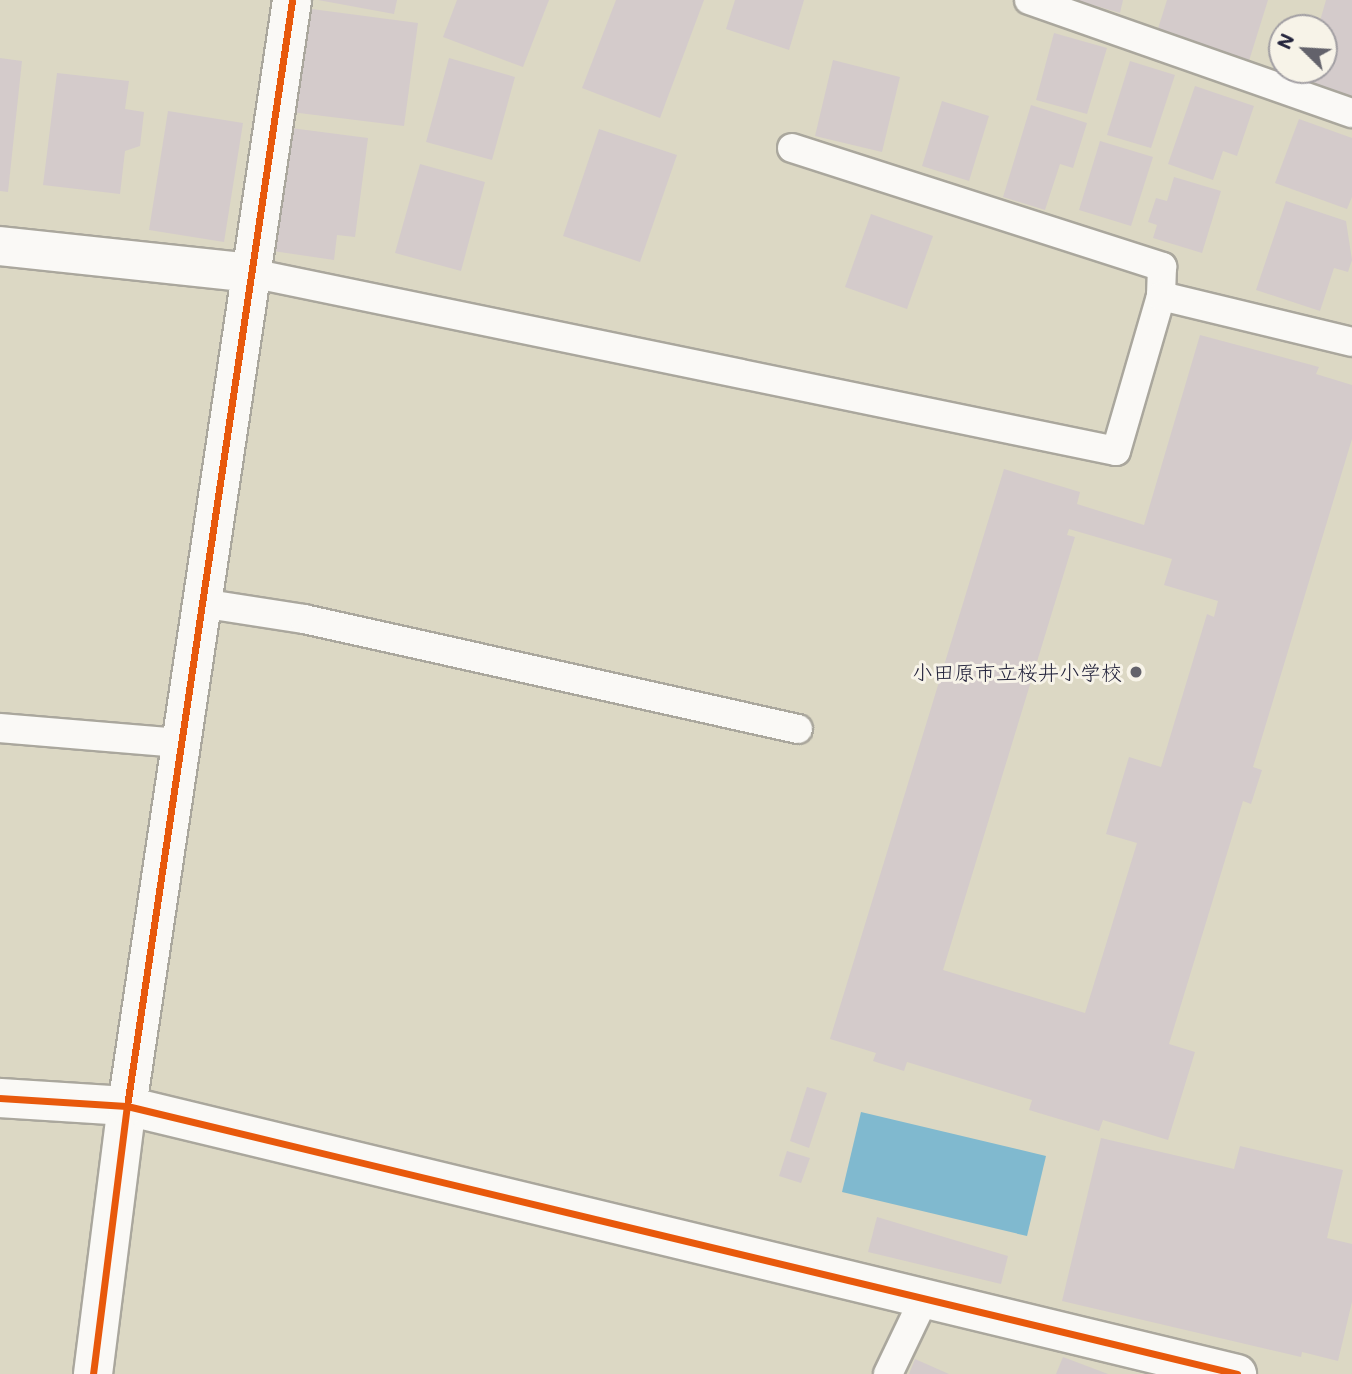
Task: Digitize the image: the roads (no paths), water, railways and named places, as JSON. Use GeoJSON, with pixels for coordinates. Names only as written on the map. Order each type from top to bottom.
{"type":"FeatureCollection","features":[{"type":"Feature","properties":{"kind":"street"},"geometry":{"type":"LineString","coordinates":[[93,1374],[127,1107],[292,0]]}},
{"type":"Feature","properties":{"kind":"street"},"geometry":{"type":"LineString","coordinates":[[0,246],[251,272]]}},
{"type":"Feature","properties":{"kind":"street"},"geometry":{"type":"LineString","coordinates":[[0,1098],[127,1107],[1237,1374]]}},
{"type":"Feature","properties":{"kind":"lane"},"geometry":{"type":"LineString","coordinates":[[1029,0],[1352,113]]}},
{"type":"Feature","properties":{"kind":"lane"},"geometry":{"type":"LineString","coordinates":[[251,272],[1115,451],[1161,296],[1162,267],[792,148]]}},
{"type":"Feature","properties":{"kind":"lane"},"geometry":{"type":"LineString","coordinates":[[1161,296],[1352,342]]}},
{"type":"Feature","properties":{"kind":"lane"},"geometry":{"type":"LineString","coordinates":[[201,603],[304,619],[798,729]]}},
{"type":"Feature","properties":{"kind":"lane"},"geometry":{"type":"LineString","coordinates":[[0,728],[180,743]]}},
{"type":"Feature","properties":{"kind":"lane"},"geometry":{"type":"LineString","coordinates":[[888,1374],[924,1299]]}},
{"type":"Feature","properties":{"kind":"water"},"geometry":{"type":"Polygon","coordinates":[[[861,1112],[1046,1156],[1027,1236],[842,1192],[861,1112]]]}},
{"type":"Feature","properties":{"kind":"place","name":"小田原市立桜井小学校"},"geometry":{"type":"Point","coordinates":[1136,672]}}]}
